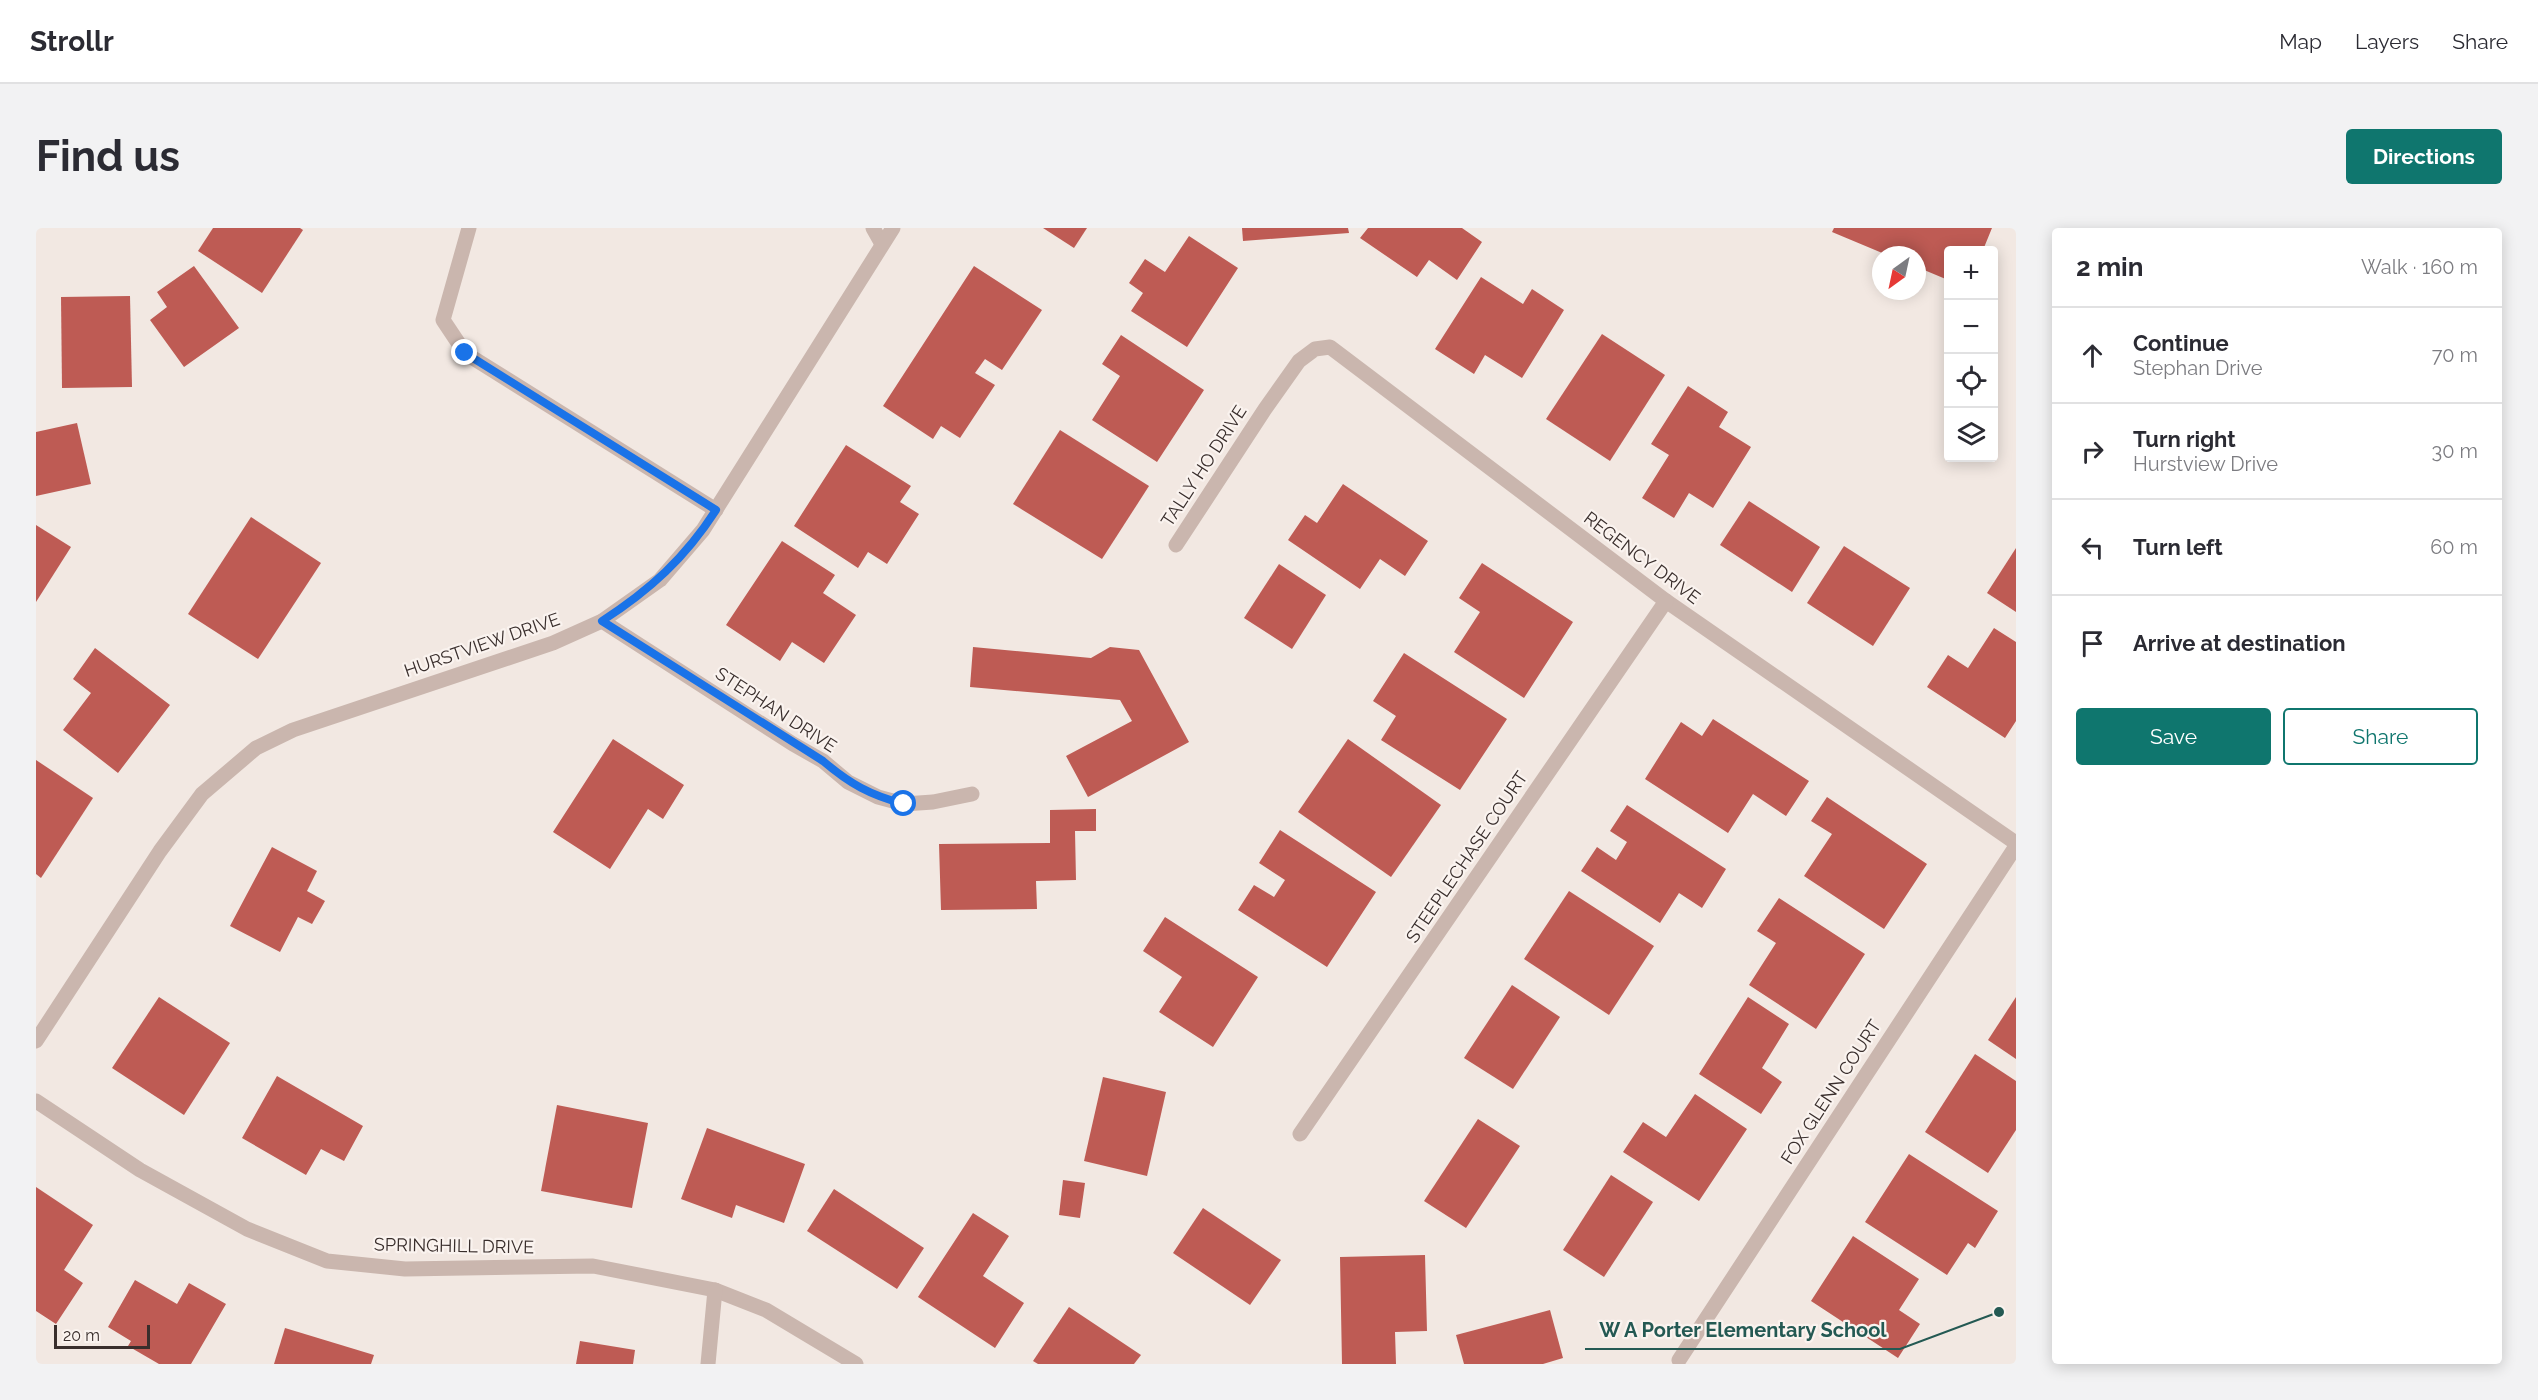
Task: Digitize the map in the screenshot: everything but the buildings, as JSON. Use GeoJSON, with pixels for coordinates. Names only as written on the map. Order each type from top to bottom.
{"type":"FeatureCollection","features":[{"type":"Feature","properties":{"kind":"street"},"geometry":{"type":"LineString","coordinates":[[469,228],[443,320],[465,353],[716,510]]}},
{"type":"Feature","properties":{"kind":"street"},"geometry":{"type":"LineString","coordinates":[[873,228],[882,244]]}},
{"type":"Feature","properties":{"kind":"street","name":"HURSTVIEW DRIVE"},"geometry":{"type":"LineString","coordinates":[[36,1041],[160,851],[202,794],[256,748],[294,730],[553,643],[602,621],[660,580],[703,530],[893,228]]}},
{"type":"Feature","properties":{"kind":"street","name":"REGENCY DRIVE"},"geometry":{"type":"LineString","coordinates":[[1265,409],[1299,361],[1315,349],[1330,347],[1666,601],[2016,844]]}},
{"type":"Feature","properties":{"kind":"street","name":"TALLY HO DRIVE"},"geometry":{"type":"LineString","coordinates":[[1176,545],[1265,409]]}},
{"type":"Feature","properties":{"kind":"street","name":"STEEPLECHASE COURT"},"geometry":{"type":"LineString","coordinates":[[1300,1134],[1666,601]]}},
{"type":"Feature","properties":{"kind":"street","name":"STEPHAN DRIVE"},"geometry":{"type":"LineString","coordinates":[[602,621],[823,761],[848,782],[878,798],[904,804],[972,794]]}},
{"type":"Feature","properties":{"kind":"street","name":"FOX GLENN COURT"},"geometry":{"type":"LineString","coordinates":[[1679,1360],[2016,844]]}},
{"type":"Feature","properties":{"kind":"street","name":"SPRINGHILL DRIVE"},"geometry":{"type":"LineString","coordinates":[[36,1101],[141,1170],[247,1229],[327,1261],[405,1269],[593,1266],[715,1290],[766,1310],[856,1364]]}},
{"type":"Feature","properties":{"kind":"street"},"geometry":{"type":"LineString","coordinates":[[708,1364],[715,1290]]}},
{"type":"Feature","properties":{"kind":"place","name":"W A Porter Elementary School"},"geometry":{"type":"Point","coordinates":[1999,1312]}},
{"type":"Feature","properties":{"kind":"route"},"geometry":{"type":"LineString","coordinates":[[465,353],[716,510],[703,530],[660,580],[602,621],[823,761],[848,782],[878,798],[904,804]]}}]}
